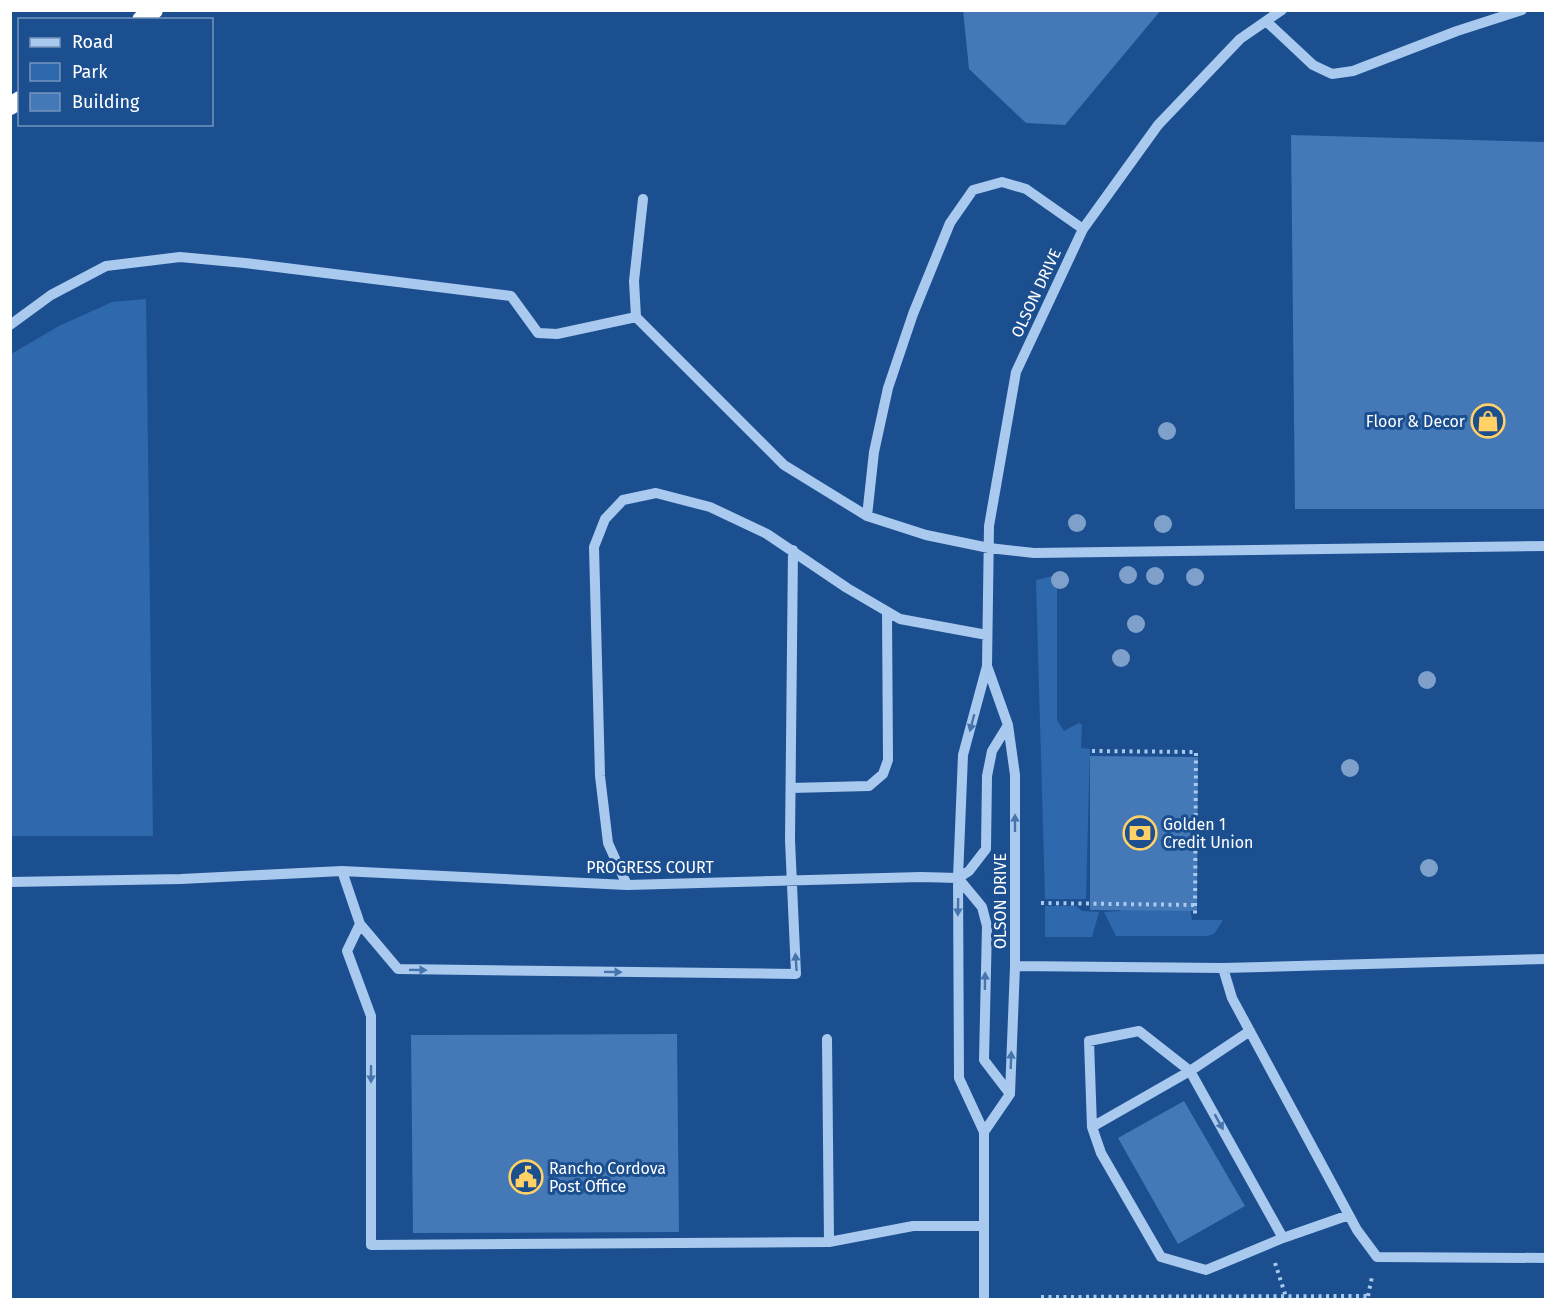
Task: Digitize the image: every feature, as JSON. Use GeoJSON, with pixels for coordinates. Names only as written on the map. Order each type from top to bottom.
{"type":"FeatureCollection","features":[{"type":"Feature","properties":{"kind":"street","name":"OLSON DRIVE"},"geometry":{"type":"LineString","coordinates":[[984,1299],[984,1132],[959,1078],[958,879],[963,755],[987,666],[989,526],[1016,372],[1083,229],[1158,125],[1240,39],[1282,10]]}},
{"type":"Feature","properties":{"kind":"street"},"geometry":{"type":"LineString","coordinates":[[1266,21],[1313,65],[1332,74],[1353,70],[1457,31],[1522,10]]}},
{"type":"Feature","properties":{"kind":"street"},"geometry":{"type":"LineString","coordinates":[[867,516],[874,452],[891,378],[913,314],[950,223],[973,190],[1002,182],[1026,189],[1083,229]]}},
{"type":"Feature","properties":{"kind":"street"},"geometry":{"type":"LineString","coordinates":[[644,199],[634,281],[636,317],[784,465],[867,516],[926,535],[989,548],[1034,553],[1545,546]]}},
{"type":"Feature","properties":{"kind":"street"},"geometry":{"type":"LineString","coordinates":[[10,325],[51,295],[106,266],[180,257],[511,296],[538,333],[557,334],[636,317]]}},
{"type":"Feature","properties":{"kind":"street"},"geometry":{"type":"LineString","coordinates":[[627,885],[608,843],[600,776],[594,547],[605,519],[622,500],[656,494],[710,507],[766,534],[793,550],[846,588],[900,619],[987,635]]}},
{"type":"Feature","properties":{"kind":"street"},"geometry":{"type":"LineString","coordinates":[[342,871],[360,924],[398,969],[796,974],[790,840],[793,550]]}},
{"type":"Feature","properties":{"kind":"street"},"geometry":{"type":"LineString","coordinates":[[791,788],[869,786],[883,774],[888,760],[887,612]]}},
{"type":"Feature","properties":{"kind":"street","name":"OLSON DRIVE"},"geometry":{"type":"LineString","coordinates":[[987,666],[1008,725],[1015,775],[1015,966],[1010,1094]]}},
{"type":"Feature","properties":{"kind":"street"},"geometry":{"type":"LineString","coordinates":[[984,1132],[1010,1094],[984,1060],[987,926],[982,907],[958,879],[969,871],[986,849],[987,776],[992,751],[1008,725]]}},
{"type":"Feature","properties":{"kind":"street","name":"PROGRESS COURT"},"geometry":{"type":"LineString","coordinates":[[10,882],[181,879],[342,871],[627,885],[792,879],[921,877],[958,879]]}},
{"type":"Feature","properties":{"kind":"street"},"geometry":{"type":"LineString","coordinates":[[360,924],[346,951],[371,1016],[371,1245],[830,1242],[913,1226],[984,1226]]}},
{"type":"Feature","properties":{"kind":"street"},"geometry":{"type":"LineString","coordinates":[[1015,966],[1223,969],[1545,959]]}},
{"type":"Feature","properties":{"kind":"street"},"geometry":{"type":"LineString","coordinates":[[1223,969],[1232,998],[1357,1230],[1377,1257],[1545,1258]]}},
{"type":"Feature","properties":{"kind":"street"},"geometry":{"type":"LineString","coordinates":[[1283,1238],[1190,1071],[1139,1031],[1089,1041],[1092,1127],[1101,1153],[1161,1257],[1206,1270],[1283,1238],[1349,1215]]}},
{"type":"Feature","properties":{"kind":"street"},"geometry":{"type":"LineString","coordinates":[[1092,1127],[1190,1071],[1250,1031]]}},
{"type":"Feature","properties":{"kind":"street"},"geometry":{"type":"LineString","coordinates":[[827,1039],[830,1242]]}},
{"type":"Feature","properties":{"kind":"path"},"geometry":{"type":"LineString","coordinates":[[1092,751],[1196,752],[1195,915]]}},
{"type":"Feature","properties":{"kind":"path"},"geometry":{"type":"LineString","coordinates":[[1041,903],[1195,905]]}},
{"type":"Feature","properties":{"kind":"path"},"geometry":{"type":"LineString","coordinates":[[1273,1258],[1286,1297]]}},
{"type":"Feature","properties":{"kind":"path"},"geometry":{"type":"LineString","coordinates":[[1041,1297],[1368,1296],[1368,1299]]}},
{"type":"Feature","properties":{"kind":"green space"},"geometry":{"type":"Polygon","coordinates":[[[146,299],[153,836],[11,836],[11,354],[59,326],[112,302],[146,299]]]}},
{"type":"Feature","properties":{"kind":"green space"},"geometry":{"type":"Polygon","coordinates":[[[1057,575],[1057,720],[1064,731],[1079,723],[1082,725],[1081,748],[1090,749],[1086,899],[1045,899],[1036,580],[1057,575]]]}},
{"type":"Feature","properties":{"kind":"green space"},"geometry":{"type":"Polygon","coordinates":[[[1045,906],[1076,906],[1082,911],[1099,912],[1092,937],[1045,937],[1045,906]]]}},
{"type":"Feature","properties":{"kind":"green space"},"geometry":{"type":"Polygon","coordinates":[[[1123,908],[1190,908],[1192,920],[1222,920],[1222,922],[1214,934],[1207,936],[1116,936],[1104,912],[1120,911],[1123,908]]]}},
{"type":"Feature","properties":{"kind":"building"},"geometry":{"type":"Polygon","coordinates":[[[963,10],[1161,10],[1065,125],[1026,123],[969,69],[963,10]]]}},
{"type":"Feature","properties":{"kind":"building"},"geometry":{"type":"Polygon","coordinates":[[[1291,135],[1546,142],[1546,509],[1295,509],[1291,135]]]}},
{"type":"Feature","properties":{"kind":"building"},"geometry":{"type":"Polygon","coordinates":[[[1090,756],[1198,757],[1197,911],[1090,910],[1090,756]]]}},
{"type":"Feature","properties":{"kind":"building"},"geometry":{"type":"Polygon","coordinates":[[[677,1034],[679,1232],[413,1233],[411,1035],[677,1034]]]}},
{"type":"Feature","properties":{"kind":"building"},"geometry":{"type":"Polygon","coordinates":[[[1184,1101],[1245,1206],[1178,1244],[1118,1138],[1184,1101]]]}},
{"type":"Feature","properties":{"kind":"place","name":"Floor & Decor"},"geometry":{"type":"Point","coordinates":[1488,421]}},
{"type":"Feature","properties":{"kind":"place","name":"Golden 1 Credit Union"},"geometry":{"type":"Point","coordinates":[1140,833]}},
{"type":"Feature","properties":{"kind":"place","name":"Rancho Cordova Post Office"},"geometry":{"type":"Point","coordinates":[526,1177]}}]}
